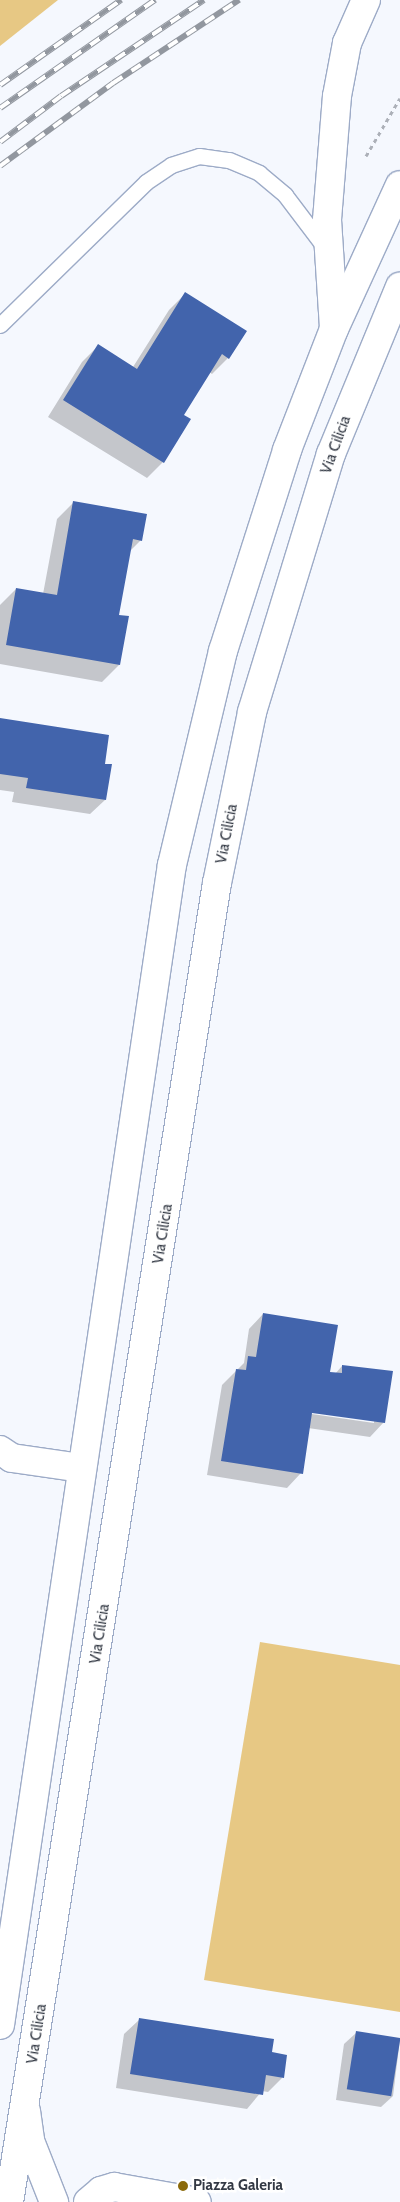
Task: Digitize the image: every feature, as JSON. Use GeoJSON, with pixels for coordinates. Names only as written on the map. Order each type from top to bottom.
{"type":"FeatureCollection","features":[{"type":"Feature","properties":{"kind":"main road"},"geometry":{"type":"LineString","coordinates":[[334,329],[327,250],[337,96],[347,43],[366,0]]}},
{"type":"Feature","properties":{"kind":"main road"},"geometry":{"type":"LineString","coordinates":[[0,2025],[172,864],[223,651],[287,450],[334,329],[400,186]]}},
{"type":"Feature","properties":{"kind":"main road","name":"Via Cilicia"},"geometry":{"type":"LineString","coordinates":[[9,2202],[26,2108],[217,884],[252,712],[331,454],[400,288]]}},
{"type":"Feature","properties":{"kind":"main road"},"geometry":{"type":"LineString","coordinates":[[0,1450],[12,1458],[82,1468]]}},
{"type":"Feature","properties":{"kind":"main road"},"geometry":{"type":"LineString","coordinates":[[26,2108],[30,2141],[54,2202]]}},
{"type":"Feature","properties":{"kind":"main road"},"geometry":{"type":"LineString","coordinates":[[88,2202],[101,2191],[114,2188],[197,2202]]}},
{"type":"Feature","properties":{"kind":"lane"},"geometry":{"type":"LineString","coordinates":[[0,326],[146,182],[171,165],[199,156],[229,160],[259,173],[285,195],[327,250]]}},
{"type":"Feature","properties":{"kind":"shaded area"},"geometry":{"type":"Polygon","coordinates":[[[0,0],[58,0],[0,46],[0,0]]]}},
{"type":"Feature","properties":{"kind":"shaded area"},"geometry":{"type":"Polygon","coordinates":[[[260,1642],[400,1665],[400,2012],[204,1980],[260,1642]]]}},
{"type":"Feature","properties":{"kind":"building"},"geometry":{"type":"Polygon","coordinates":[[[185,292],[247,331],[229,359],[222,354],[184,415],[191,419],[164,463],[63,400],[98,344],[137,369],[185,292]]]}},
{"type":"Feature","properties":{"kind":"building"},"geometry":{"type":"Polygon","coordinates":[[[73,501],[147,514],[142,541],[133,539],[119,615],[129,616],[120,665],[6,645],[16,588],[57,595],[73,501]]]}},
{"type":"Feature","properties":{"kind":"building"},"geometry":{"type":"Polygon","coordinates":[[[0,718],[109,735],[105,764],[112,764],[106,800],[26,788],[28,778],[0,774],[0,718]]]}},
{"type":"Feature","properties":{"kind":"building"},"geometry":{"type":"Polygon","coordinates":[[[263,1313],[338,1325],[330,1372],[342,1373],[342,1365],[393,1371],[385,1423],[312,1413],[303,1474],[221,1461],[236,1369],[246,1370],[248,1356],[256,1357],[263,1313]]]}},
{"type":"Feature","properties":{"kind":"building"},"geometry":{"type":"Polygon","coordinates":[[[139,2018],[274,2039],[272,2052],[287,2055],[284,2078],[266,2075],[263,2095],[130,2074],[139,2018]]]}},
{"type":"Feature","properties":{"kind":"building"},"geometry":{"type":"Polygon","coordinates":[[[356,2031],[400,2038],[391,2096],[347,2089],[356,2031]]]}},
{"type":"Feature","properties":{"kind":"railway"},"geometry":{"type":"LineString","coordinates":[[0,85],[121,0]]}},
{"type":"Feature","properties":{"kind":"railway"},"geometry":{"type":"LineString","coordinates":[[0,108],[155,0]]}},
{"type":"Feature","properties":{"kind":"railway"},"geometry":{"type":"LineString","coordinates":[[0,142],[61,96],[204,0]]}},
{"type":"Feature","properties":{"kind":"railway"},"geometry":{"type":"LineString","coordinates":[[0,166],[113,83],[239,0]]}},
{"type":"Feature","properties":{"kind":"place","name":"Piazza Galeria"},"geometry":{"type":"Point","coordinates":[183,2186]}}]}
